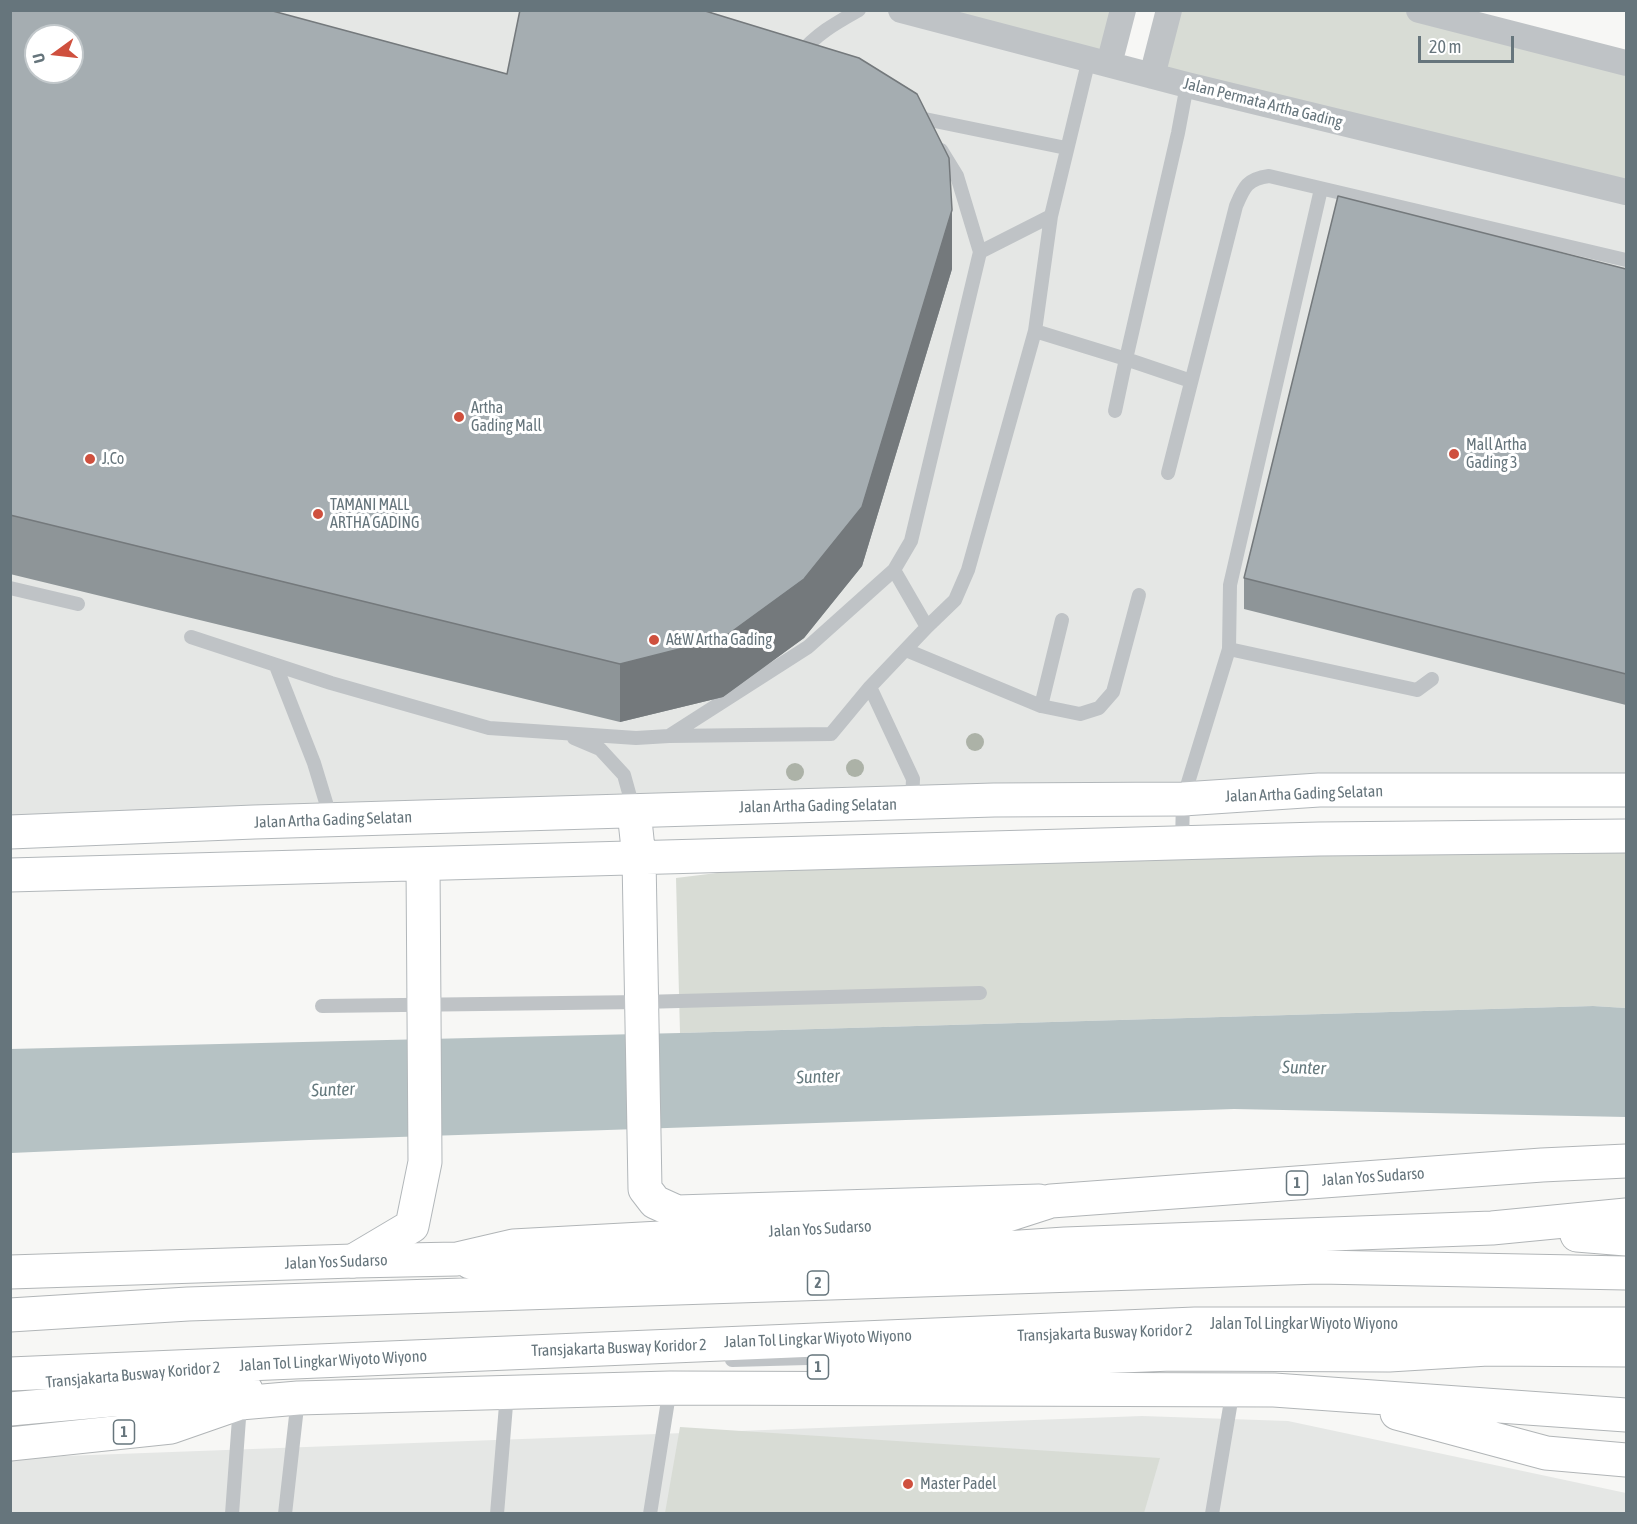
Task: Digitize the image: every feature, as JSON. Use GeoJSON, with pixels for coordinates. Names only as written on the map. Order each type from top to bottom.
{"type":"FeatureCollection","features":[{"type":"Feature","properties":{"kind":"main road","name":"Jalan Artha Gading Selatan"},"geometry":{"type":"LineString","coordinates":[[10,832],[994,800],[1183,799],[1319,790],[1626,790]]}},
{"type":"Feature","properties":{"kind":"main road"},"geometry":{"type":"LineString","coordinates":[[912,804],[912,849]]}},
{"type":"Feature","properties":{"kind":"main road"},"geometry":{"type":"LineString","coordinates":[[634,811],[639,871],[645,1189],[656,1202],[677,1212],[1051,1200]]}},
{"type":"Feature","properties":{"kind":"main road"},"geometry":{"type":"LineString","coordinates":[[10,875],[639,871],[912,849],[1319,839],[1626,836]]}},
{"type":"Feature","properties":{"kind":"main road"},"geometry":{"type":"LineString","coordinates":[[353,1261],[412,1226],[425,1162],[423,872]]}},
{"type":"Feature","properties":{"kind":"main road","name":"Jalan Yos Sudarso"},"geometry":{"type":"LineString","coordinates":[[10,1272],[457,1259],[513,1246],[992,1220],[1051,1200],[1626,1161]]}},
{"type":"Feature","properties":{"kind":"main road"},"geometry":{"type":"LineString","coordinates":[[457,1259],[514,1269],[841,1259],[1065,1244],[1491,1228],[1626,1215]]}},
{"type":"Feature","properties":{"kind":"main road"},"geometry":{"type":"LineString","coordinates":[[1491,1228],[1626,1239]]}},
{"type":"Feature","properties":{"kind":"main road","name":"2"},"geometry":{"type":"LineString","coordinates":[[10,1315],[200,1303],[1319,1267],[1626,1273]]}},
{"type":"Feature","properties":{"kind":"main road","name":"Jalan Tol Lingkar Wiyoto Wiyono"},"geometry":{"type":"LineString","coordinates":[[10,1374],[1195,1324],[1626,1324]]}},
{"type":"Feature","properties":{"kind":"main road","name":"1"},"geometry":{"type":"LineString","coordinates":[[10,1410],[188,1393],[678,1371],[933,1365],[1172,1354],[1389,1355],[1488,1349],[1626,1350]]}},
{"type":"Feature","properties":{"kind":"main road"},"geometry":{"type":"LineString","coordinates":[[1163,1389],[1215,1372],[1626,1373]]}},
{"type":"Feature","properties":{"kind":"main road","name":"1"},"geometry":{"type":"LineString","coordinates":[[10,1424],[242,1396],[298,1398],[670,1388],[1274,1390],[1626,1415]]}},
{"type":"Feature","properties":{"kind":"main road"},"geometry":{"type":"LineString","coordinates":[[1322,1393],[1546,1453],[1626,1460]]}},
{"type":"Feature","properties":{"kind":"main road","name":"1"},"geometry":{"type":"LineString","coordinates":[[10,1444],[171,1427],[242,1396]]}},
{"type":"Feature","properties":{"kind":"street","name":"Jalan Permata Artha Gading"},"geometry":{"type":"LineString","coordinates":[[901,10],[1187,85],[1626,192]]}},
{"type":"Feature","properties":{"kind":"street"},"geometry":{"type":"LineString","coordinates":[[1099,61],[1123,10]]}},
{"type":"Feature","properties":{"kind":"street"},"geometry":{"type":"LineString","coordinates":[[1152,76],[1168,10]]}},
{"type":"Feature","properties":{"kind":"street"},"geometry":{"type":"LineString","coordinates":[[1419,10],[1626,63]]}},
{"type":"Feature","properties":{"kind":"lane"},"geometry":{"type":"LineString","coordinates":[[795,61],[807,46],[830,26],[860,10]]}},
{"type":"Feature","properties":{"kind":"lane"},"geometry":{"type":"LineString","coordinates":[[190,637],[276,666],[489,728],[636,738],[831,734],[870,687],[955,600],[968,570],[1035,331],[1051,216],[1066,148],[1099,61]]}},
{"type":"Feature","properties":{"kind":"lane"},"geometry":{"type":"LineString","coordinates":[[1115,411],[1187,85]]}},
{"type":"Feature","properties":{"kind":"lane"},"geometry":{"type":"LineString","coordinates":[[669,736],[808,647],[894,570],[910,541],[980,252],[957,176],[915,114],[1066,148]]}},
{"type":"Feature","properties":{"kind":"lane"},"geometry":{"type":"LineString","coordinates":[[1168,473],[1236,207],[1243,190],[1254,178],[1269,176],[1626,260]]}},
{"type":"Feature","properties":{"kind":"lane"},"geometry":{"type":"LineString","coordinates":[[1182,844],[1183,799],[1230,649],[1230,585],[1321,189]]}},
{"type":"Feature","properties":{"kind":"lane"},"geometry":{"type":"LineString","coordinates":[[980,252],[1051,216]]}},
{"type":"Feature","properties":{"kind":"lane"},"geometry":{"type":"LineString","coordinates":[[1035,331],[1191,381]]}},
{"type":"Feature","properties":{"kind":"lane"},"geometry":{"type":"LineString","coordinates":[[894,570],[927,627]]}},
{"type":"Feature","properties":{"kind":"lane"},"geometry":{"type":"LineString","coordinates":[[11,589],[78,604]]}},
{"type":"Feature","properties":{"kind":"lane"},"geometry":{"type":"LineString","coordinates":[[906,650],[1041,706],[1080,714],[1099,708],[1113,692],[1139,595]]}},
{"type":"Feature","properties":{"kind":"lane"},"geometry":{"type":"LineString","coordinates":[[1041,706],[1062,620]]}},
{"type":"Feature","properties":{"kind":"lane"},"geometry":{"type":"LineString","coordinates":[[1230,649],[1417,690],[1432,679]]}},
{"type":"Feature","properties":{"kind":"lane"},"geometry":{"type":"LineString","coordinates":[[276,666],[314,763],[331,820]]}},
{"type":"Feature","properties":{"kind":"lane"},"geometry":{"type":"LineString","coordinates":[[870,687],[913,779],[912,804]]}},
{"type":"Feature","properties":{"kind":"lane"},"geometry":{"type":"LineString","coordinates":[[564,734],[600,749],[624,776],[634,811]]}},
{"type":"Feature","properties":{"kind":"lane"},"geometry":{"type":"LineString","coordinates":[[322,1006],[424,993],[642,997],[980,993]]}},
{"type":"Feature","properties":{"kind":"lane"},"geometry":{"type":"LineString","coordinates":[[1491,1228],[1626,1248]]}},
{"type":"Feature","properties":{"kind":"lane","name":"Transjakarta Busway Koridor 2"},"geometry":{"type":"LineString","coordinates":[[721,1360],[1342,1343],[1560,1341],[1626,1343]]}},
{"type":"Feature","properties":{"kind":"lane"},"geometry":{"type":"LineString","coordinates":[[650,1514],[670,1388]]}},
{"type":"Feature","properties":{"kind":"lane"},"geometry":{"type":"LineString","coordinates":[[1212,1514],[1233,1389]]}},
{"type":"Feature","properties":{"kind":"lane"},"geometry":{"type":"LineString","coordinates":[[497,1514],[507,1393]]}},
{"type":"Feature","properties":{"kind":"lane"},"geometry":{"type":"LineString","coordinates":[[232,1514],[242,1396]]}},
{"type":"Feature","properties":{"kind":"lane","name":"Transjakarta Busway Koridor 2"},"geometry":{"type":"LineString","coordinates":[[10,1402],[242,1396]]}},
{"type":"Feature","properties":{"kind":"lane"},"geometry":{"type":"LineString","coordinates":[[285,1514],[298,1398]]}},
{"type":"Feature","properties":{"kind":"shaded area"},"geometry":{"type":"Polygon","coordinates":[[[10,11],[921,11],[1626,195],[1626,792],[11,833],[10,11]]]}},
{"type":"Feature","properties":{"kind":"shaded area"},"geometry":{"type":"Polygon","coordinates":[[[907,11],[1123,11],[1109,64],[907,11]]]}},
{"type":"Feature","properties":{"kind":"shaded area"},"geometry":{"type":"Polygon","coordinates":[[[1169,11],[1419,11],[1626,63],[1626,194],[1152,76],[1169,11]]]}},
{"type":"Feature","properties":{"kind":"shaded area"},"geometry":{"type":"Polygon","coordinates":[[[1626,836],[1626,1008],[1593,1006],[680,1033],[676,878],[912,849],[1626,836]]]}},
{"type":"Feature","properties":{"kind":"shaded area"},"geometry":{"type":"Polygon","coordinates":[[[1142,1416],[1288,1421],[1626,1493],[1626,1513],[11,1514],[10,1458],[1142,1416]]]}},
{"type":"Feature","properties":{"kind":"shaded area","name":"Master Padel"},"geometry":{"type":"Polygon","coordinates":[[[680,1427],[1160,1458],[1144,1513],[665,1513],[680,1427]]]}},
{"type":"Feature","properties":{"kind":"water","name":"Sunter"},"geometry":{"type":"Polygon","coordinates":[[[1593,1006],[1626,1008],[1626,1117],[1234,1109],[309,1140],[11,1153],[10,1049],[680,1033],[1593,1006]]]}},
{"type":"Feature","properties":{"kind":"building","name":"Artha Gading Mall"},"geometry":{"type":"Polygon","coordinates":[[[10,10],[269,10],[507,74],[520,10],[702,10],[859,58],[917,94],[949,158],[952,210],[862,507],[804,579],[723,638],[620,664],[10,515],[10,10]]]}},
{"type":"Feature","properties":{"kind":"building","name":"Mall Artha Gading 3"},"geometry":{"type":"Polygon","coordinates":[[[1338,196],[1626,269],[1626,674],[1244,578],[1338,196]]]}},
{"type":"Feature","properties":{"kind":"place","name":"Artha Gading Mall"},"geometry":{"type":"Point","coordinates":[459,417]}},
{"type":"Feature","properties":{"kind":"place","name":"Mall Artha Gading 3"},"geometry":{"type":"Point","coordinates":[1454,454]}},
{"type":"Feature","properties":{"kind":"place","name":"J.Co"},"geometry":{"type":"Point","coordinates":[90,459]}},
{"type":"Feature","properties":{"kind":"place","name":"TAMANI MALL ARTHA GADING"},"geometry":{"type":"Point","coordinates":[318,514]}},
{"type":"Feature","properties":{"kind":"place","name":"A&W Artha Gading"},"geometry":{"type":"Point","coordinates":[654,640]}},
{"type":"Feature","properties":{"kind":"place","name":"Master Padel"},"geometry":{"type":"Point","coordinates":[908,1484]}}]}
